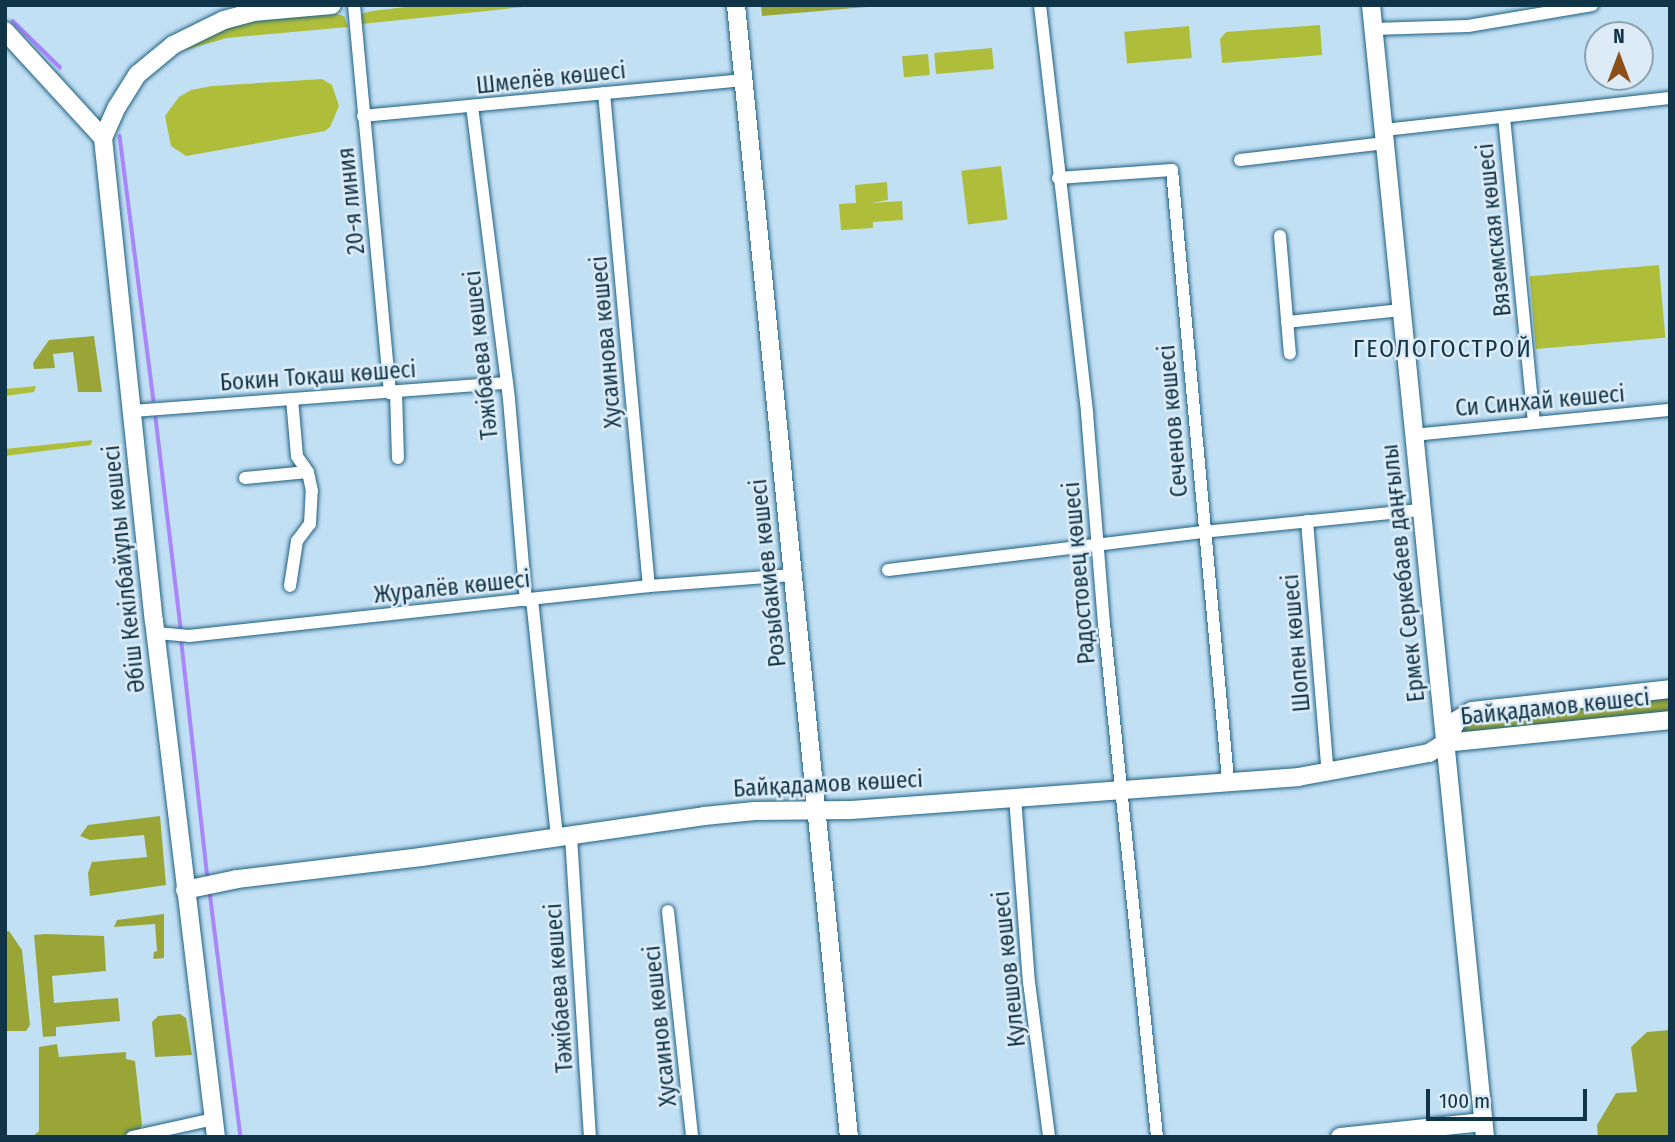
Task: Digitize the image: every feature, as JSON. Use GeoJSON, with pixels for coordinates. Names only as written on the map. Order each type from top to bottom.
{"type":"FeatureCollection","features":[{"type":"Feature","properties":{"kind":"street"},"geometry":{"type":"LineString","coordinates":[[8,38],[103,138],[128,88],[149,63],[196,32],[252,9],[332,5]]}},
{"type":"Feature","properties":{"kind":"street","name":"20-я линия"},"geometry":{"type":"LineString","coordinates":[[354,5],[398,457]]}},
{"type":"Feature","properties":{"kind":"street","name":"Розыбакиев көшесі"},"geometry":{"type":"LineString","coordinates":[[736,5],[849,1137]]}},
{"type":"Feature","properties":{"kind":"street","name":"Радостовец көшесі"},"geometry":{"type":"LineString","coordinates":[[1040,5],[1061,228],[1087,413],[1120,789],[1157,1137]]}},
{"type":"Feature","properties":{"kind":"street","name":"Ермек Серкебаев даңғылы"},"geometry":{"type":"LineString","coordinates":[[1371,5],[1484,1129]]}},
{"type":"Feature","properties":{"kind":"street"},"geometry":{"type":"LineString","coordinates":[[1373,29],[1468,26],[1592,5]]}},
{"type":"Feature","properties":{"kind":"street","name":"Шмелёв көшесі"},"geometry":{"type":"LineString","coordinates":[[363,117],[743,80]]}},
{"type":"Feature","properties":{"kind":"street","name":"Хусаинова көшесі"},"geometry":{"type":"LineString","coordinates":[[604,93],[649,586]]}},
{"type":"Feature","properties":{"kind":"street"},"geometry":{"type":"LineString","coordinates":[[1240,160],[1504,117],[1670,98]]}},
{"type":"Feature","properties":{"kind":"street","name":"Тәжібаева көшесі"},"geometry":{"type":"LineString","coordinates":[[472,106],[507,383],[529,599],[564,837],[590,1137]]}},
{"type":"Feature","properties":{"kind":"street","name":"Вяземская көшесі"},"geometry":{"type":"LineString","coordinates":[[1504,117],[1534,422]]}},
{"type":"Feature","properties":{"kind":"street","name":"Әбіш Кекілбайұлы көшесі"},"geometry":{"type":"LineString","coordinates":[[103,138],[185,890],[215,1128]]}},
{"type":"Feature","properties":{"kind":"street","name":"Сеченов көшесі"},"geometry":{"type":"LineString","coordinates":[[1058,178],[1171,170],[1228,780]]}},
{"type":"Feature","properties":{"kind":"street"},"geometry":{"type":"LineString","coordinates":[[1280,236],[1290,354]]}},
{"type":"Feature","properties":{"kind":"street"},"geometry":{"type":"LineString","coordinates":[[1287,322],[1402,310]]}},
{"type":"Feature","properties":{"kind":"street","name":"Бокин Тоқаш көшесі"},"geometry":{"type":"LineString","coordinates":[[132,411],[507,383]]}},
{"type":"Feature","properties":{"kind":"street"},"geometry":{"type":"LineString","coordinates":[[290,586],[297,541],[310,524],[312,491],[308,472],[297,456],[292,399]]}},
{"type":"Feature","properties":{"kind":"street","name":"Си Синхай көшесі"},"geometry":{"type":"LineString","coordinates":[[1414,435],[1670,410]]}},
{"type":"Feature","properties":{"kind":"street"},"geometry":{"type":"LineString","coordinates":[[244,478],[308,472]]}},
{"type":"Feature","properties":{"kind":"street"},"geometry":{"type":"LineString","coordinates":[[888,570],[1203,532],[1422,510]]}},
{"type":"Feature","properties":{"kind":"street","name":"Шопен көшесі"},"geometry":{"type":"LineString","coordinates":[[1307,521],[1327,762]]}},
{"type":"Feature","properties":{"kind":"street","name":"Журалёв көшесі"},"geometry":{"type":"LineString","coordinates":[[156,633],[188,636],[649,586],[793,575]]}},
{"type":"Feature","properties":{"kind":"street","name":"Байқадамов көшесі"},"geometry":{"type":"LineString","coordinates":[[1445,743],[1457,720],[1472,711],[1670,689]]}},
{"type":"Feature","properties":{"kind":"street"},"geometry":{"type":"LineString","coordinates":[[1576,699],[1580,729]]}},
{"type":"Feature","properties":{"kind":"street","name":"Байқадамов көшесі"},"geometry":{"type":"LineString","coordinates":[[185,890],[716,815],[1015,797],[1328,773],[1429,753],[1445,743],[1670,720]]}},
{"type":"Feature","properties":{"kind":"street","name":"Кулешов көшесі"},"geometry":{"type":"LineString","coordinates":[[1015,797],[1029,982],[1049,1137]]}},
{"type":"Feature","properties":{"kind":"street","name":"Хусаинов көшесі"},"geometry":{"type":"LineString","coordinates":[[668,911],[692,1137]]}},
{"type":"Feature","properties":{"kind":"street"},"geometry":{"type":"LineString","coordinates":[[132,1137],[215,1128]]}},
{"type":"Feature","properties":{"kind":"street"},"geometry":{"type":"LineString","coordinates":[[1340,1137],[1484,1129]]}},
{"type":"Feature","properties":{"kind":"green space"},"geometry":{"type":"Polygon","coordinates":[[[422,5],[542,5],[362,24],[358,20],[361,14],[372,11],[422,5]]]}},
{"type":"Feature","properties":{"kind":"green space"},"geometry":{"type":"Polygon","coordinates":[[[761,5],[889,5],[762,16],[761,5]]]}},
{"type":"Feature","properties":{"kind":"green space"},"geometry":{"type":"Polygon","coordinates":[[[337,14],[344,16],[348,27],[227,38],[178,52],[192,41],[247,20],[337,14]]]}},
{"type":"Feature","properties":{"kind":"green space"},"geometry":{"type":"Polygon","coordinates":[[[1320,25],[1322,55],[1222,63],[1220,39],[1226,32],[1320,25]]]}},
{"type":"Feature","properties":{"kind":"green space"},"geometry":{"type":"Polygon","coordinates":[[[1189,26],[1192,58],[1127,64],[1124,32],[1189,26]]]}},
{"type":"Feature","properties":{"kind":"green space"},"geometry":{"type":"Polygon","coordinates":[[[992,48],[994,69],[936,74],[934,53],[992,48]]]}},
{"type":"Feature","properties":{"kind":"green space"},"geometry":{"type":"Polygon","coordinates":[[[928,54],[930,75],[904,77],[902,56],[928,54]]]}},
{"type":"Feature","properties":{"kind":"green space"},"geometry":{"type":"Polygon","coordinates":[[[322,79],[332,85],[339,106],[330,127],[325,131],[186,156],[171,146],[165,116],[179,97],[191,90],[212,86],[322,79]]]}},
{"type":"Feature","properties":{"kind":"green space"},"geometry":{"type":"Polygon","coordinates":[[[1001,166],[1008,220],[968,224],[961,171],[1001,166]]]}},
{"type":"Feature","properties":{"kind":"green space"},"geometry":{"type":"Polygon","coordinates":[[[887,182],[888,200],[871,203],[902,201],[903,220],[873,222],[873,228],[841,230],[839,204],[856,203],[855,185],[887,182]]]}},
{"type":"Feature","properties":{"kind":"green space"},"geometry":{"type":"Polygon","coordinates":[[[1659,265],[1665,338],[1536,349],[1529,276],[1659,265]]]}},
{"type":"Feature","properties":{"kind":"green space"},"geometry":{"type":"Polygon","coordinates":[[[94,336],[102,392],[78,392],[73,352],[53,354],[55,368],[34,369],[33,363],[49,340],[94,336]]]}},
{"type":"Feature","properties":{"kind":"green space"},"geometry":{"type":"Polygon","coordinates":[[[36,386],[34,392],[5,396],[5,389],[36,386]]]}},
{"type":"Feature","properties":{"kind":"green space"},"geometry":{"type":"Polygon","coordinates":[[[92,440],[91,445],[5,456],[5,449],[92,440]]]}},
{"type":"Feature","properties":{"kind":"green space"},"geometry":{"type":"Polygon","coordinates":[[[1670,696],[1670,717],[1450,740],[1465,716],[1670,696]]]}},
{"type":"Feature","properties":{"kind":"green space"},"geometry":{"type":"Polygon","coordinates":[[[160,816],[166,885],[90,896],[88,873],[92,862],[147,857],[144,835],[90,840],[80,836],[88,825],[160,816]]]}},
{"type":"Feature","properties":{"kind":"green space"},"geometry":{"type":"Polygon","coordinates":[[[164,914],[164,958],[153,959],[154,952],[157,951],[155,924],[114,927],[117,920],[164,914]]]}},
{"type":"Feature","properties":{"kind":"green space"},"geometry":{"type":"Polygon","coordinates":[[[9,931],[22,950],[30,1025],[26,1031],[5,1031],[5,932],[9,931]]]}},
{"type":"Feature","properties":{"kind":"green space"},"geometry":{"type":"Polygon","coordinates":[[[34,935],[104,936],[106,971],[52,976],[54,1003],[118,998],[120,1021],[56,1027],[56,1036],[43,1037],[34,935]]]}},
{"type":"Feature","properties":{"kind":"green space"},"geometry":{"type":"Polygon","coordinates":[[[180,1014],[186,1018],[192,1055],[155,1057],[152,1022],[158,1016],[180,1014]]]}},
{"type":"Feature","properties":{"kind":"green space"},"geometry":{"type":"Polygon","coordinates":[[[1670,1030],[1670,1137],[1598,1137],[1597,1125],[1616,1093],[1637,1092],[1631,1047],[1647,1032],[1670,1030]]]}},
{"type":"Feature","properties":{"kind":"green space"},"geometry":{"type":"Polygon","coordinates":[[[57,1044],[59,1057],[126,1052],[126,1059],[135,1061],[142,1125],[137,1132],[115,1137],[32,1137],[39,1131],[39,1047],[57,1044]]]}},
{"type":"Feature","properties":{"kind":"waterway"},"geometry":{"type":"LineString","coordinates":[[13,21],[60,67]]}},
{"type":"Feature","properties":{"kind":"waterway"},"geometry":{"type":"LineString","coordinates":[[120,136],[154,400]]}},
{"type":"Feature","properties":{"kind":"waterway"},"geometry":{"type":"LineString","coordinates":[[156,418],[181,627]]}},
{"type":"Feature","properties":{"kind":"waterway"},"geometry":{"type":"LineString","coordinates":[[182,644],[208,878]]}},
{"type":"Feature","properties":{"kind":"waterway"},"geometry":{"type":"LineString","coordinates":[[210,892],[241,1137]]}},
{"type":"Feature","properties":{"kind":"district","name":"ГЕОЛОГОСТРОЙ"},"geometry":{"type":"Point","coordinates":[1443,350]}}]}
